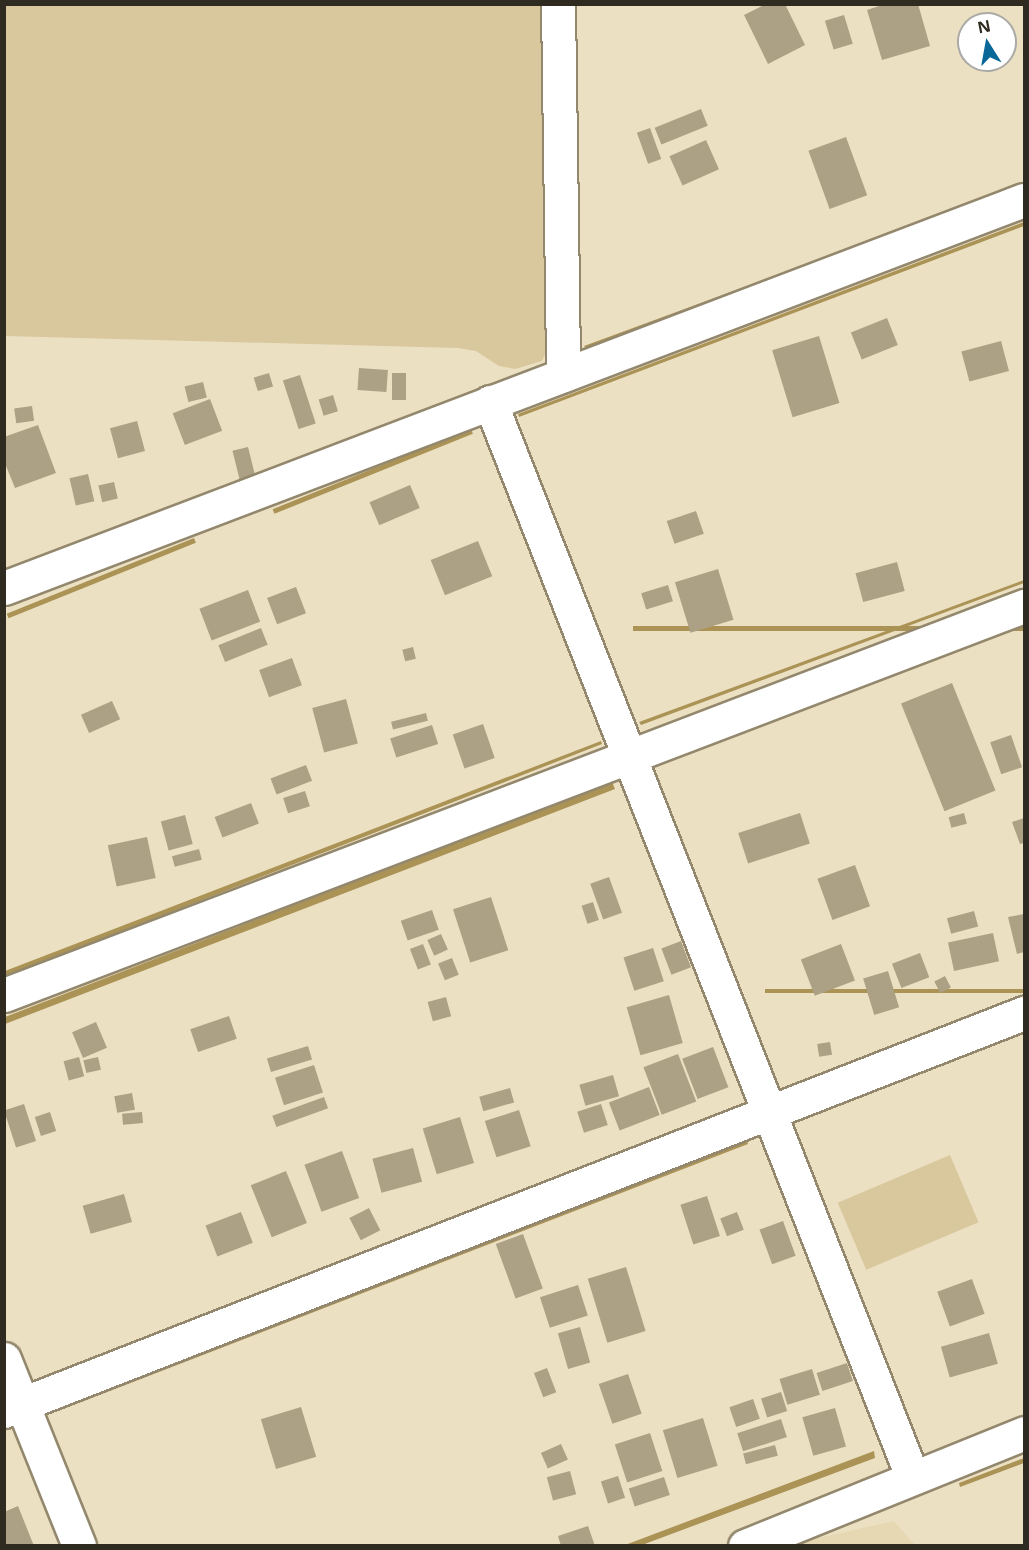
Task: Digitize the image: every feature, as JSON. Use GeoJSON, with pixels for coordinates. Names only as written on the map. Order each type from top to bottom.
{"type":"FeatureCollection","features":[{"type":"Feature","properties":{"kind":"street"},"geometry":{"type":"LineString","coordinates":[[558,4],[563,375]]}},
{"type":"Feature","properties":{"kind":"street"},"geometry":{"type":"LineString","coordinates":[[4,588],[1024,200]]}},
{"type":"Feature","properties":{"kind":"street"},"geometry":{"type":"LineString","coordinates":[[490,402],[912,1476]]}},
{"type":"Feature","properties":{"kind":"street"},"geometry":{"type":"LineString","coordinates":[[4,995],[1024,606]]}},
{"type":"Feature","properties":{"kind":"street"},"geometry":{"type":"LineString","coordinates":[[13,1407],[1024,1013]]}},
{"type":"Feature","properties":{"kind":"street"},"geometry":{"type":"LineString","coordinates":[[4,1359],[13,1407],[79,1545]]}},
{"type":"Feature","properties":{"kind":"street"},"geometry":{"type":"LineString","coordinates":[[745,1545],[912,1476],[1024,1433]]}},
{"type":"Feature","properties":{"kind":"shaded area"},"geometry":{"type":"Polygon","coordinates":[[[5,5],[554,5],[547,350],[542,361],[515,369],[499,366],[476,351],[458,348],[5,336],[5,5]]]}},
{"type":"Feature","properties":{"kind":"shaded area"},"geometry":{"type":"Polygon","coordinates":[[[1024,184],[586,348],[584,346],[1024,184]]]}},
{"type":"Feature","properties":{"kind":"shaded area"},"geometry":{"type":"Polygon","coordinates":[[[1024,222],[1024,226],[519,417],[518,414],[1024,222]]]}},
{"type":"Feature","properties":{"kind":"shaded area"},"geometry":{"type":"Polygon","coordinates":[[[471,429],[473,434],[274,514],[273,509],[471,429]]]}},
{"type":"Feature","properties":{"kind":"shaded area"},"geometry":{"type":"Polygon","coordinates":[[[194,538],[196,543],[9,618],[7,614],[194,538]]]}},
{"type":"Feature","properties":{"kind":"shaded area"},"geometry":{"type":"Polygon","coordinates":[[[1024,580],[1024,583],[641,725],[639,722],[1024,580]]]}},
{"type":"Feature","properties":{"kind":"shaded area"},"geometry":{"type":"Polygon","coordinates":[[[633,626],[1024,626],[1024,631],[633,631],[633,626]]]}},
{"type":"Feature","properties":{"kind":"shaded area"},"geometry":{"type":"Polygon","coordinates":[[[601,741],[602,744],[5,977],[5,971],[601,741]]]}},
{"type":"Feature","properties":{"kind":"shaded area"},"geometry":{"type":"Polygon","coordinates":[[[612,782],[615,789],[5,1024],[5,1017],[612,782]]]}},
{"type":"Feature","properties":{"kind":"shaded area"},"geometry":{"type":"Polygon","coordinates":[[[765,989],[1024,989],[1024,993],[765,993],[765,989]]]}},
{"type":"Feature","properties":{"kind":"shaded area"},"geometry":{"type":"Polygon","coordinates":[[[747,1140],[748,1144],[58,1411],[56,1406],[747,1140]]]}},
{"type":"Feature","properties":{"kind":"shaded area"},"geometry":{"type":"Polygon","coordinates":[[[950,1155],[979,1222],[866,1270],[838,1203],[950,1155]]]}},
{"type":"Feature","properties":{"kind":"shaded area"},"geometry":{"type":"Polygon","coordinates":[[[874,1451],[875,1458],[642,1545],[625,1545],[874,1451]]]}},
{"type":"Feature","properties":{"kind":"shaded area"},"geometry":{"type":"Polygon","coordinates":[[[1024,1458],[1024,1463],[960,1487],[959,1483],[1024,1458]]]}},
{"type":"Feature","properties":{"kind":"shaded area"},"geometry":{"type":"Polygon","coordinates":[[[894,1521],[915,1545],[783,1546],[894,1521]]]}},
{"type":"Feature","properties":{"kind":"building"},"geometry":{"type":"Polygon","coordinates":[[[766,4],[785,4],[805,45],[768,64],[744,15],[766,4]]]}},
{"type":"Feature","properties":{"kind":"building"},"geometry":{"type":"Polygon","coordinates":[[[885,4],[918,4],[930,46],[882,60],[867,10],[885,4]]]}},
{"type":"Feature","properties":{"kind":"building"},"geometry":{"type":"Polygon","coordinates":[[[844,15],[853,44],[834,50],[825,21],[844,15]]]}},
{"type":"Feature","properties":{"kind":"building"},"geometry":{"type":"Polygon","coordinates":[[[701,109],[708,126],[661,144],[655,128],[701,109]]]}},
{"type":"Feature","properties":{"kind":"building"},"geometry":{"type":"Polygon","coordinates":[[[650,128],[661,159],[648,164],[637,133],[650,128]]]}},
{"type":"Feature","properties":{"kind":"building"},"geometry":{"type":"Polygon","coordinates":[[[846,137],[867,195],[830,209],[808,151],[846,137]]]}},
{"type":"Feature","properties":{"kind":"building"},"geometry":{"type":"Polygon","coordinates":[[[706,140],[719,169],[682,186],[669,156],[706,140]]]}},
{"type":"Feature","properties":{"kind":"building"},"geometry":{"type":"Polygon","coordinates":[[[887,318],[898,345],[862,359],[851,333],[887,318]]]}},
{"type":"Feature","properties":{"kind":"building"},"geometry":{"type":"Polygon","coordinates":[[[819,336],[839,403],[793,417],[772,350],[819,336]]]}},
{"type":"Feature","properties":{"kind":"building"},"geometry":{"type":"Polygon","coordinates":[[[1001,341],[1009,371],[969,382],[961,352],[1001,341]]]}},
{"type":"Feature","properties":{"kind":"building"},"geometry":{"type":"Polygon","coordinates":[[[359,368],[388,370],[386,392],[357,390],[359,368]]]}},
{"type":"Feature","properties":{"kind":"building"},"geometry":{"type":"Polygon","coordinates":[[[269,373],[273,386],[258,391],[254,378],[269,373]]]}},
{"type":"Feature","properties":{"kind":"building"},"geometry":{"type":"Polygon","coordinates":[[[392,373],[406,373],[406,400],[392,400],[392,373]]]}},
{"type":"Feature","properties":{"kind":"building"},"geometry":{"type":"Polygon","coordinates":[[[300,375],[316,424],[299,429],[283,381],[300,375]]]}},
{"type":"Feature","properties":{"kind":"building"},"geometry":{"type":"Polygon","coordinates":[[[203,382],[207,398],[188,402],[185,387],[203,382]]]}},
{"type":"Feature","properties":{"kind":"building"},"geometry":{"type":"Polygon","coordinates":[[[333,395],[338,411],[324,416],[319,399],[333,395]]]}},
{"type":"Feature","properties":{"kind":"building"},"geometry":{"type":"Polygon","coordinates":[[[210,399],[222,431],[185,445],[173,413],[210,399]]]}},
{"type":"Feature","properties":{"kind":"building"},"geometry":{"type":"Polygon","coordinates":[[[32,406],[34,421],[16,423],[14,409],[32,406]]]}},
{"type":"Feature","properties":{"kind":"building"},"geometry":{"type":"Polygon","coordinates":[[[137,421],[145,451],[118,458],[110,428],[137,421]]]}},
{"type":"Feature","properties":{"kind":"building"},"geometry":{"type":"Polygon","coordinates":[[[38,425],[56,473],[15,488],[4,461],[4,437],[38,425]]]}},
{"type":"Feature","properties":{"kind":"building"},"geometry":{"type":"Polygon","coordinates":[[[248,447],[256,479],[240,483],[232,451],[248,447]]]}},
{"type":"Feature","properties":{"kind":"building"},"geometry":{"type":"Polygon","coordinates":[[[88,474],[94,501],[76,506],[69,478],[88,474]]]}},
{"type":"Feature","properties":{"kind":"building"},"geometry":{"type":"Polygon","coordinates":[[[114,482],[118,499],[102,502],[98,486],[114,482]]]}},
{"type":"Feature","properties":{"kind":"building"},"geometry":{"type":"Polygon","coordinates":[[[410,485],[420,508],[379,525],[369,502],[410,485]]]}},
{"type":"Feature","properties":{"kind":"building"},"geometry":{"type":"Polygon","coordinates":[[[696,511],[704,534],[675,544],[667,521],[696,511]]]}},
{"type":"Feature","properties":{"kind":"building"},"geometry":{"type":"Polygon","coordinates":[[[478,541],[492,576],[445,595],[431,560],[478,541]]]}},
{"type":"Feature","properties":{"kind":"building"},"geometry":{"type":"Polygon","coordinates":[[[897,562],[905,591],[863,602],[855,573],[897,562]]]}},
{"type":"Feature","properties":{"kind":"building"},"geometry":{"type":"Polygon","coordinates":[[[718,569],[733,620],[690,633],[675,582],[718,569]]]}},
{"type":"Feature","properties":{"kind":"building"},"geometry":{"type":"Polygon","coordinates":[[[668,585],[673,601],[646,609],[641,593],[668,585]]]}},
{"type":"Feature","properties":{"kind":"building"},"geometry":{"type":"Polygon","coordinates":[[[296,587],[306,613],[277,624],[267,598],[296,587]]]}},
{"type":"Feature","properties":{"kind":"building"},"geometry":{"type":"Polygon","coordinates":[[[248,590],[260,622],[212,640],[199,609],[248,590]]]}},
{"type":"Feature","properties":{"kind":"building"},"geometry":{"type":"Polygon","coordinates":[[[261,628],[268,645],[225,662],[218,645],[261,628]]]}},
{"type":"Feature","properties":{"kind":"building"},"geometry":{"type":"Polygon","coordinates":[[[413,647],[416,659],[405,661],[402,650],[413,647]]]}},
{"type":"Feature","properties":{"kind":"building"},"geometry":{"type":"Polygon","coordinates":[[[292,658],[302,685],[269,697],[259,670],[292,658]]]}},
{"type":"Feature","properties":{"kind":"building"},"geometry":{"type":"Polygon","coordinates":[[[952,683],[995,791],[944,811],[901,704],[952,683]]]}},
{"type":"Feature","properties":{"kind":"building"},"geometry":{"type":"Polygon","coordinates":[[[346,699],[358,743],[324,752],[312,708],[346,699]]]}},
{"type":"Feature","properties":{"kind":"building"},"geometry":{"type":"Polygon","coordinates":[[[112,701],[120,719],[89,733],[81,715],[112,701]]]}},
{"type":"Feature","properties":{"kind":"building"},"geometry":{"type":"Polygon","coordinates":[[[426,713],[428,721],[393,729],[391,722],[426,713]]]}},
{"type":"Feature","properties":{"kind":"building"},"geometry":{"type":"Polygon","coordinates":[[[483,724],[495,758],[464,768],[453,734],[483,724]]]}},
{"type":"Feature","properties":{"kind":"building"},"geometry":{"type":"Polygon","coordinates":[[[432,725],[438,744],[396,758],[390,739],[432,725]]]}},
{"type":"Feature","properties":{"kind":"building"},"geometry":{"type":"Polygon","coordinates":[[[1011,735],[1022,767],[1001,774],[990,742],[1011,735]]]}},
{"type":"Feature","properties":{"kind":"building"},"geometry":{"type":"Polygon","coordinates":[[[306,765],[312,781],[277,794],[271,779],[306,765]]]}},
{"type":"Feature","properties":{"kind":"building"},"geometry":{"type":"Polygon","coordinates":[[[305,791],[310,806],[288,813],[283,798],[305,791]]]}},
{"type":"Feature","properties":{"kind":"building"},"geometry":{"type":"Polygon","coordinates":[[[251,803],[259,824],[222,838],[215,817],[251,803]]]}},
{"type":"Feature","properties":{"kind":"building"},"geometry":{"type":"Polygon","coordinates":[[[800,813],[810,843],[748,864],[738,833],[800,813]]]}},
{"type":"Feature","properties":{"kind":"building"},"geometry":{"type":"Polygon","coordinates":[[[964,813],[967,824],[951,828],[949,817],[964,813]]]}},
{"type":"Feature","properties":{"kind":"building"},"geometry":{"type":"Polygon","coordinates":[[[185,815],[193,844],[169,850],[161,821],[185,815]]]}},
{"type":"Feature","properties":{"kind":"building"},"geometry":{"type":"Polygon","coordinates":[[[1024,818],[1024,843],[1020,844],[1012,822],[1024,818]]]}},
{"type":"Feature","properties":{"kind":"building"},"geometry":{"type":"Polygon","coordinates":[[[147,837],[156,878],[117,886],[108,845],[147,837]]]}},
{"type":"Feature","properties":{"kind":"building"},"geometry":{"type":"Polygon","coordinates":[[[199,849],[202,860],[175,867],[172,856],[199,849]]]}},
{"type":"Feature","properties":{"kind":"building"},"geometry":{"type":"Polygon","coordinates":[[[855,865],[870,906],[832,920],[817,879],[855,865]]]}},
{"type":"Feature","properties":{"kind":"building"},"geometry":{"type":"Polygon","coordinates":[[[609,877],[622,913],[603,920],[590,884],[609,877]]]}},
{"type":"Feature","properties":{"kind":"building"},"geometry":{"type":"Polygon","coordinates":[[[491,897],[508,950],[470,963],[453,909],[491,897]]]}},
{"type":"Feature","properties":{"kind":"building"},"geometry":{"type":"Polygon","coordinates":[[[593,902],[599,920],[587,924],[582,906],[593,902]]]}},
{"type":"Feature","properties":{"kind":"building"},"geometry":{"type":"Polygon","coordinates":[[[432,910],[439,930],[408,941],[401,921],[432,910]]]}},
{"type":"Feature","properties":{"kind":"building"},"geometry":{"type":"Polygon","coordinates":[[[974,911],[978,926],[951,934],[947,918],[974,911]]]}},
{"type":"Feature","properties":{"kind":"building"},"geometry":{"type":"Polygon","coordinates":[[[1024,914],[1024,952],[1017,954],[1008,917],[1024,914]]]}},
{"type":"Feature","properties":{"kind":"building"},"geometry":{"type":"Polygon","coordinates":[[[993,933],[999,961],[954,971],[948,943],[993,933]]]}},
{"type":"Feature","properties":{"kind":"building"},"geometry":{"type":"Polygon","coordinates":[[[441,934],[448,950],[434,956],[427,940],[441,934]]]}},
{"type":"Feature","properties":{"kind":"building"},"geometry":{"type":"Polygon","coordinates":[[[681,941],[691,967],[671,975],[661,949],[681,941]]]}},
{"type":"Feature","properties":{"kind":"building"},"geometry":{"type":"Polygon","coordinates":[[[423,944],[431,965],[418,970],[410,949],[423,944]]]}},
{"type":"Feature","properties":{"kind":"building"},"geometry":{"type":"Polygon","coordinates":[[[841,944],[855,980],[815,996],[801,959],[841,944]]]}},
{"type":"Feature","properties":{"kind":"building"},"geometry":{"type":"Polygon","coordinates":[[[653,948],[664,981],[634,991],[624,958],[653,948]]]}},
{"type":"Feature","properties":{"kind":"building"},"geometry":{"type":"Polygon","coordinates":[[[920,953],[929,977],[901,988],[892,964],[920,953]]]}},
{"type":"Feature","properties":{"kind":"building"},"geometry":{"type":"Polygon","coordinates":[[[452,958],[459,975],[445,980],[438,964],[452,958]]]}},
{"type":"Feature","properties":{"kind":"building"},"geometry":{"type":"Polygon","coordinates":[[[888,971],[899,1007],[874,1015],[863,979],[888,971]]]}},
{"type":"Feature","properties":{"kind":"building"},"geometry":{"type":"Polygon","coordinates":[[[945,976],[951,988],[940,993],[934,981],[945,976]]]}},
{"type":"Feature","properties":{"kind":"building"},"geometry":{"type":"Polygon","coordinates":[[[669,995],[683,1043],[640,1055],[627,1007],[669,995]]]}},
{"type":"Feature","properties":{"kind":"building"},"geometry":{"type":"Polygon","coordinates":[[[446,997],[451,1016],[433,1021],[428,1002],[446,997]]]}},
{"type":"Feature","properties":{"kind":"building"},"geometry":{"type":"Polygon","coordinates":[[[229,1016],[237,1039],[198,1052],[190,1029],[229,1016]]]}},
{"type":"Feature","properties":{"kind":"building"},"geometry":{"type":"Polygon","coordinates":[[[96,1022],[107,1048],[83,1058],[72,1032],[96,1022]]]}},
{"type":"Feature","properties":{"kind":"building"},"geometry":{"type":"Polygon","coordinates":[[[830,1042],[832,1055],[819,1057],[817,1044],[830,1042]]]}},
{"type":"Feature","properties":{"kind":"building"},"geometry":{"type":"Polygon","coordinates":[[[308,1046],[312,1059],[271,1072],[267,1059],[308,1046]]]}},
{"type":"Feature","properties":{"kind":"building"},"geometry":{"type":"Polygon","coordinates":[[[713,1047],[728,1087],[698,1099],[682,1059],[713,1047]]]}},
{"type":"Feature","properties":{"kind":"building"},"geometry":{"type":"Polygon","coordinates":[[[678,1054],[696,1102],[662,1115],[643,1067],[678,1054]]]}},
{"type":"Feature","properties":{"kind":"building"},"geometry":{"type":"Polygon","coordinates":[[[79,1057],[84,1076],[69,1080],[64,1061],[79,1057]]]}},
{"type":"Feature","properties":{"kind":"building"},"geometry":{"type":"Polygon","coordinates":[[[98,1057],[101,1070],[86,1073],[83,1060],[98,1057]]]}},
{"type":"Feature","properties":{"kind":"building"},"geometry":{"type":"Polygon","coordinates":[[[314,1065],[323,1093],[284,1105],[275,1078],[314,1065]]]}},
{"type":"Feature","properties":{"kind":"building"},"geometry":{"type":"Polygon","coordinates":[[[613,1075],[619,1096],[585,1106],[579,1085],[613,1075]]]}},
{"type":"Feature","properties":{"kind":"building"},"geometry":{"type":"Polygon","coordinates":[[[649,1087],[660,1115],[620,1130],[609,1102],[649,1087]]]}},
{"type":"Feature","properties":{"kind":"building"},"geometry":{"type":"Polygon","coordinates":[[[510,1088],[514,1102],[483,1111],[479,1097],[510,1088]]]}},
{"type":"Feature","properties":{"kind":"building"},"geometry":{"type":"Polygon","coordinates":[[[132,1093],[135,1110],[117,1113],[114,1096],[132,1093]]]}},
{"type":"Feature","properties":{"kind":"building"},"geometry":{"type":"Polygon","coordinates":[[[324,1097],[328,1108],[276,1127],[272,1116],[324,1097]]]}},
{"type":"Feature","properties":{"kind":"building"},"geometry":{"type":"Polygon","coordinates":[[[24,1104],[36,1141],[16,1148],[4,1110],[24,1104]]]}},
{"type":"Feature","properties":{"kind":"building"},"geometry":{"type":"Polygon","coordinates":[[[601,1104],[608,1125],[584,1133],[577,1112],[601,1104]]]}},
{"type":"Feature","properties":{"kind":"building"},"geometry":{"type":"Polygon","coordinates":[[[519,1110],[531,1146],[497,1157],[485,1121],[519,1110]]]}},
{"type":"Feature","properties":{"kind":"building"},"geometry":{"type":"Polygon","coordinates":[[[50,1112],[56,1131],[41,1136],[35,1117],[50,1112]]]}},
{"type":"Feature","properties":{"kind":"building"},"geometry":{"type":"Polygon","coordinates":[[[142,1112],[143,1123],[123,1125],[122,1114],[142,1112]]]}},
{"type":"Feature","properties":{"kind":"building"},"geometry":{"type":"Polygon","coordinates":[[[460,1117],[474,1163],[437,1174],[423,1128],[460,1117]]]}},
{"type":"Feature","properties":{"kind":"building"},"geometry":{"type":"Polygon","coordinates":[[[413,1148],[422,1182],[381,1193],[372,1159],[413,1148]]]}},
{"type":"Feature","properties":{"kind":"building"},"geometry":{"type":"Polygon","coordinates":[[[342,1151],[359,1198],[322,1212],[304,1165],[342,1151]]]}},
{"type":"Feature","properties":{"kind":"building"},"geometry":{"type":"Polygon","coordinates":[[[286,1171],[307,1223],[272,1237],[251,1185],[286,1171]]]}},
{"type":"Feature","properties":{"kind":"building"},"geometry":{"type":"Polygon","coordinates":[[[124,1194],[132,1222],[91,1234],[83,1206],[124,1194]]]}},
{"type":"Feature","properties":{"kind":"building"},"geometry":{"type":"Polygon","coordinates":[[[707,1196],[720,1236],[693,1245],[680,1205],[707,1196]]]}},
{"type":"Feature","properties":{"kind":"building"},"geometry":{"type":"Polygon","coordinates":[[[369,1208],[380,1230],[361,1240],[349,1218],[369,1208]]]}},
{"type":"Feature","properties":{"kind":"building"},"geometry":{"type":"Polygon","coordinates":[[[241,1212],[253,1243],[217,1256],[206,1226],[241,1212]]]}},
{"type":"Feature","properties":{"kind":"building"},"geometry":{"type":"Polygon","coordinates":[[[737,1212],[744,1230],[727,1236],[720,1218],[737,1212]]]}},
{"type":"Feature","properties":{"kind":"building"},"geometry":{"type":"Polygon","coordinates":[[[783,1221],[796,1256],[772,1264],[760,1230],[783,1221]]]}},
{"type":"Feature","properties":{"kind":"building"},"geometry":{"type":"Polygon","coordinates":[[[523,1234],[543,1289],[516,1298],[496,1244],[523,1234]]]}},
{"type":"Feature","properties":{"kind":"building"},"geometry":{"type":"Polygon","coordinates":[[[626,1267],[646,1331],[607,1343],[588,1279],[626,1267]]]}},
{"type":"Feature","properties":{"kind":"building"},"geometry":{"type":"Polygon","coordinates":[[[972,1279],[985,1314],[950,1326],[937,1292],[972,1279]]]}},
{"type":"Feature","properties":{"kind":"building"},"geometry":{"type":"Polygon","coordinates":[[[578,1285],[588,1315],[550,1328],[540,1297],[578,1285]]]}},
{"type":"Feature","properties":{"kind":"building"},"geometry":{"type":"Polygon","coordinates":[[[580,1327],[590,1363],[568,1369],[558,1333],[580,1327]]]}},
{"type":"Feature","properties":{"kind":"building"},"geometry":{"type":"Polygon","coordinates":[[[989,1333],[998,1364],[950,1378],[941,1347],[989,1333]]]}},
{"type":"Feature","properties":{"kind":"building"},"geometry":{"type":"Polygon","coordinates":[[[847,1363],[853,1381],[822,1391],[817,1373],[847,1363]]]}},
{"type":"Feature","properties":{"kind":"building"},"geometry":{"type":"Polygon","coordinates":[[[547,1368],[556,1392],[543,1397],[534,1373],[547,1368]]]}},
{"type":"Feature","properties":{"kind":"building"},"geometry":{"type":"Polygon","coordinates":[[[812,1369],[820,1395],[787,1405],[779,1379],[812,1369]]]}},
{"type":"Feature","properties":{"kind":"building"},"geometry":{"type":"Polygon","coordinates":[[[628,1374],[642,1414],[612,1424],[599,1384],[628,1374]]]}},
{"type":"Feature","properties":{"kind":"building"},"geometry":{"type":"Polygon","coordinates":[[[781,1392],[787,1411],[767,1418],[761,1398],[781,1392]]]}},
{"type":"Feature","properties":{"kind":"building"},"geometry":{"type":"Polygon","coordinates":[[[753,1399],[760,1419],[736,1427],[729,1407],[753,1399]]]}},
{"type":"Feature","properties":{"kind":"building"},"geometry":{"type":"Polygon","coordinates":[[[301,1407],[316,1457],[276,1469],[261,1419],[301,1407]]]}},
{"type":"Feature","properties":{"kind":"building"},"geometry":{"type":"Polygon","coordinates":[[[835,1408],[846,1446],[813,1456],[802,1417],[835,1408]]]}},
{"type":"Feature","properties":{"kind":"building"},"geometry":{"type":"Polygon","coordinates":[[[703,1418],[718,1466],[677,1478],[663,1430],[703,1418]]]}},
{"type":"Feature","properties":{"kind":"building"},"geometry":{"type":"Polygon","coordinates":[[[781,1419],[787,1437],[743,1451],[737,1433],[781,1419]]]}},
{"type":"Feature","properties":{"kind":"building"},"geometry":{"type":"Polygon","coordinates":[[[650,1433],[662,1471],[627,1482],[615,1444],[650,1433]]]}},
{"type":"Feature","properties":{"kind":"building"},"geometry":{"type":"Polygon","coordinates":[[[561,1444],[568,1460],[548,1468],[541,1453],[561,1444]]]}},
{"type":"Feature","properties":{"kind":"building"},"geometry":{"type":"Polygon","coordinates":[[[775,1445],[778,1456],[746,1464],[743,1454],[775,1445]]]}},
{"type":"Feature","properties":{"kind":"building"},"geometry":{"type":"Polygon","coordinates":[[[570,1471],[576,1494],[553,1500],[547,1477],[570,1471]]]}},
{"type":"Feature","properties":{"kind":"building"},"geometry":{"type":"Polygon","coordinates":[[[618,1476],[625,1498],[608,1503],[601,1482],[618,1476]]]}},
{"type":"Feature","properties":{"kind":"building"},"geometry":{"type":"Polygon","coordinates":[[[664,1477],[670,1495],[635,1507],[629,1488],[664,1477]]]}},
{"type":"Feature","properties":{"kind":"building"},"geometry":{"type":"Polygon","coordinates":[[[18,1506],[34,1546],[4,1546],[4,1512],[18,1506]]]}},
{"type":"Feature","properties":{"kind":"building"},"geometry":{"type":"Polygon","coordinates":[[[588,1526],[595,1546],[561,1546],[558,1536],[588,1526]]]}}]}
